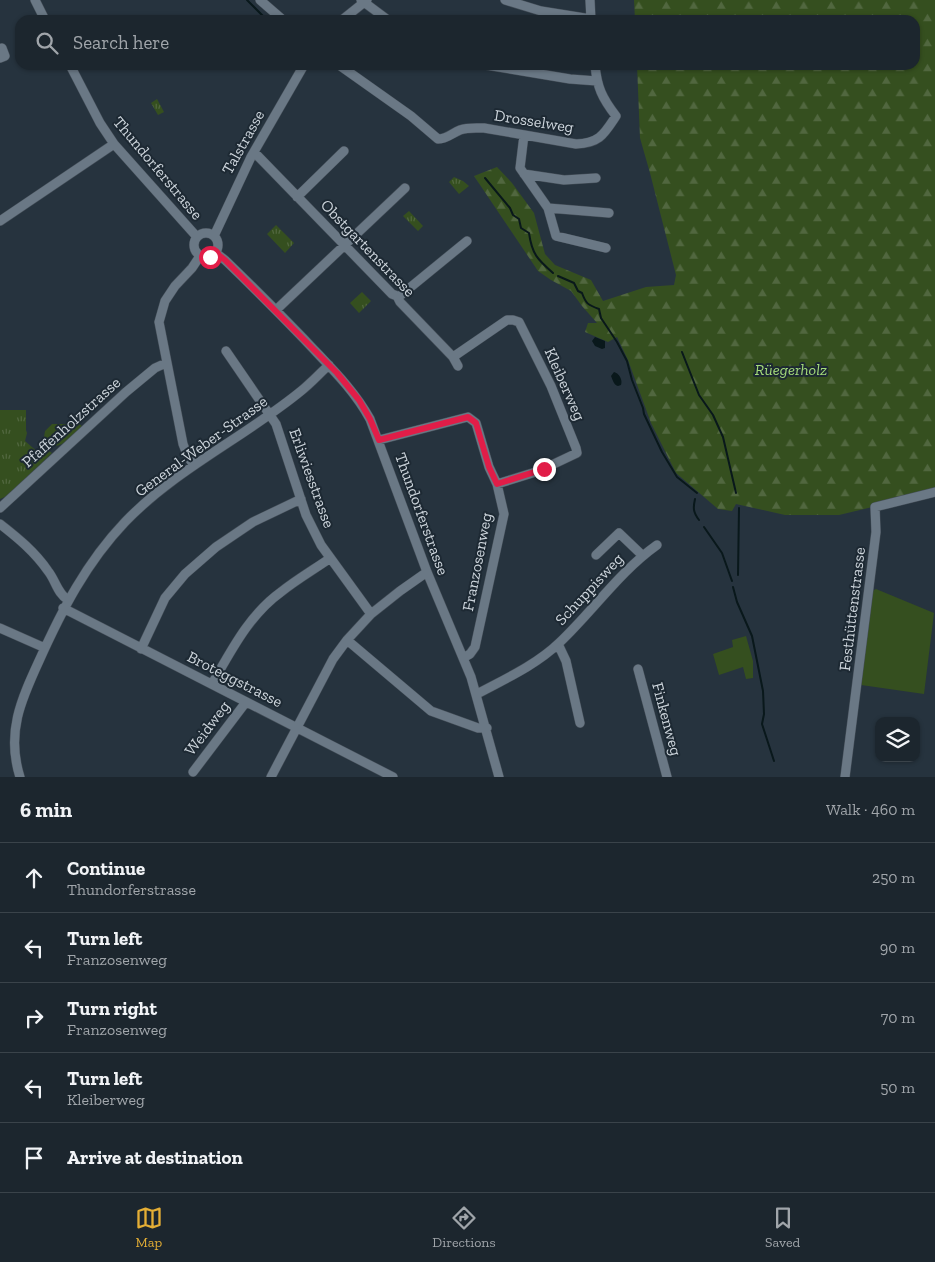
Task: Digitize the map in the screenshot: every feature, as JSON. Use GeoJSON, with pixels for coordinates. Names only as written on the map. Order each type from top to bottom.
{"type":"FeatureCollection","features":[{"type":"Feature","properties":{"kind":"street"},"geometry":{"type":"LineString","coordinates":[[35,0],[43,15]]}},
{"type":"Feature","properties":{"kind":"street"},"geometry":{"type":"LineString","coordinates":[[260,0],[277,15]]}},
{"type":"Feature","properties":{"kind":"street"},"geometry":{"type":"LineString","coordinates":[[505,0],[541,11],[563,15]]}},
{"type":"Feature","properties":{"kind":"street"},"geometry":{"type":"LineString","coordinates":[[590,0],[591,15]]}},
{"type":"Feature","properties":{"kind":"street"},"geometry":{"type":"LineString","coordinates":[[348,15],[364,1],[382,15]]}},
{"type":"Feature","properties":{"kind":"street"},"geometry":{"type":"LineString","coordinates":[[0,58],[5,56],[2,48]]}},
{"type":"Feature","properties":{"kind":"street","name":"Thundorferstrasse"},"geometry":{"type":"LineString","coordinates":[[73,70],[100,123],[114,144],[197,237]]}},
{"type":"Feature","properties":{"kind":"street","name":"Talstrasse"},"geometry":{"type":"LineString","coordinates":[[214,236],[232,194],[254,152],[301,70]]}},
{"type":"Feature","properties":{"kind":"street","name":"Drosselweg"},"geometry":{"type":"LineString","coordinates":[[346,70],[411,116],[438,139],[446,138],[459,130],[484,128],[576,144],[587,144],[596,141],[604,134],[616,116],[606,104],[597,81]]}},
{"type":"Feature","properties":{"kind":"street"},"geometry":{"type":"LineString","coordinates":[[518,70],[597,81],[596,70]]}},
{"type":"Feature","properties":{"kind":"street"},"geometry":{"type":"LineString","coordinates":[[524,135],[519,160],[520,168],[548,208],[556,236],[606,248]]}},
{"type":"Feature","properties":{"kind":"street"},"geometry":{"type":"LineString","coordinates":[[0,221],[114,144]]}},
{"type":"Feature","properties":{"kind":"street"},"geometry":{"type":"LineString","coordinates":[[298,197],[344,151]]}},
{"type":"Feature","properties":{"kind":"street","name":"Obstgartenstrasse"},"geometry":{"type":"LineString","coordinates":[[254,152],[392,294],[397,296],[400,302],[453,357],[458,366]]}},
{"type":"Feature","properties":{"kind":"street"},"geometry":{"type":"LineString","coordinates":[[524,174],[564,180],[596,178]]}},
{"type":"Feature","properties":{"kind":"street"},"geometry":{"type":"LineString","coordinates":[[276,310],[405,188]]}},
{"type":"Feature","properties":{"kind":"street"},"geometry":{"type":"LineString","coordinates":[[548,208],[608,213]]}},
{"type":"Feature","properties":{"kind":"street"},"geometry":{"type":"LineString","coordinates":[[203,233],[214,236],[218,242],[216,253],[210,257],[200,256],[194,248],[197,237],[203,233]]}},
{"type":"Feature","properties":{"kind":"street"},"geometry":{"type":"LineString","coordinates":[[397,296],[401,295],[467,241]]}},
{"type":"Feature","properties":{"kind":"street","name":"Thundorferstrasse"},"geometry":{"type":"LineString","coordinates":[[216,253],[276,310],[329,365],[359,400],[370,419],[427,572],[478,694],[499,777]]}},
{"type":"Feature","properties":{"kind":"street"},"geometry":{"type":"LineString","coordinates":[[194,465],[184,450],[159,322],[165,301],[200,256]]}},
{"type":"Feature","properties":{"kind":"street","name":"Kleiberweg"},"geometry":{"type":"LineString","coordinates":[[453,357],[508,320],[519,322],[551,386],[576,448],[577,453],[540,471],[497,484]]}},
{"type":"Feature","properties":{"kind":"street","name":"Erliwiesstrasse"},"geometry":{"type":"LineString","coordinates":[[226,351],[276,424],[312,529],[330,559],[372,614]]}},
{"type":"Feature","properties":{"kind":"street","name":"Pfaffenholzstrasse"},"geometry":{"type":"LineString","coordinates":[[0,507],[126,392],[155,368],[166,363]]}},
{"type":"Feature","properties":{"kind":"street","name":"General-Weber-Strasse"},"geometry":{"type":"LineString","coordinates":[[20,777],[16,762],[14,738],[16,719],[27,688],[66,604],[96,557],[125,522],[155,495],[194,465],[303,390],[329,365]]}},
{"type":"Feature","properties":{"kind":"street","name":"Franzosenweg"},"geometry":{"type":"LineString","coordinates":[[379,440],[468,417],[476,423],[489,467],[497,484],[504,514],[474,647],[470,654],[464,658]]}},
{"type":"Feature","properties":{"kind":"street","name":"Festhüttenstrasse"},"geometry":{"type":"LineString","coordinates":[[845,777],[876,532],[874,507],[935,492]]}},
{"type":"Feature","properties":{"kind":"street"},"geometry":{"type":"LineString","coordinates":[[141,648],[165,598],[185,574],[216,547],[253,522],[301,500]]}},
{"type":"Feature","properties":{"kind":"street","name":"Broteggstrasse"},"geometry":{"type":"LineString","coordinates":[[0,524],[23,542],[50,572],[66,604],[141,648],[393,777]]}},
{"type":"Feature","properties":{"kind":"street","name":"Schuppisweg"},"geometry":{"type":"LineString","coordinates":[[596,555],[619,533],[642,555]]}},
{"type":"Feature","properties":{"kind":"street","name":"Schuppisweg"},"geometry":{"type":"LineString","coordinates":[[478,694],[524,668],[558,644],[616,580],[642,555],[657,545]]}},
{"type":"Feature","properties":{"kind":"street"},"geometry":{"type":"LineString","coordinates":[[212,684],[236,641],[255,616],[280,592],[330,559]]}},
{"type":"Feature","properties":{"kind":"street"},"geometry":{"type":"LineString","coordinates":[[271,777],[333,659],[347,640],[372,614],[427,572]]}},
{"type":"Feature","properties":{"kind":"street"},"geometry":{"type":"LineString","coordinates":[[0,628],[45,648]]}},
{"type":"Feature","properties":{"kind":"street"},"geometry":{"type":"LineString","coordinates":[[347,640],[431,711],[478,728],[487,728]]}},
{"type":"Feature","properties":{"kind":"street","name":"Schuppisweg"},"geometry":{"type":"LineString","coordinates":[[558,644],[566,661],[580,723]]}},
{"type":"Feature","properties":{"kind":"street","name":"Finkenweg"},"geometry":{"type":"LineString","coordinates":[[638,670],[667,777]]}},
{"type":"Feature","properties":{"kind":"street","name":"Weidweg"},"geometry":{"type":"LineString","coordinates":[[192,772],[246,702]]}},
{"type":"Feature","properties":{"kind":"green space","name":"Rüegerholz"},"geometry":{"type":"Polygon","coordinates":[[[634,0],[935,0],[935,492],[839,515],[785,515],[736,504],[732,511],[718,509],[676,473],[651,423],[628,360],[617,337],[608,342],[585,332],[588,323],[597,323],[571,291],[538,271],[474,176],[497,167],[512,183],[534,213],[545,254],[555,265],[591,280],[603,301],[646,287],[674,285],[676,275],[640,138],[637,70],[920,70],[920,15],[635,15],[634,0]]]}},
{"type":"Feature","properties":{"kind":"green space"},"geometry":{"type":"Polygon","coordinates":[[[157,99],[164,112],[158,115],[151,103],[157,99]]]}},
{"type":"Feature","properties":{"kind":"green space"},"geometry":{"type":"Polygon","coordinates":[[[454,177],[469,186],[459,194],[449,182],[454,177]]]}},
{"type":"Feature","properties":{"kind":"green space"},"geometry":{"type":"Polygon","coordinates":[[[409,211],[423,226],[418,231],[403,216],[409,211]]]}},
{"type":"Feature","properties":{"kind":"green space"},"geometry":{"type":"Polygon","coordinates":[[[276,225],[294,243],[285,253],[267,234],[276,225]]]}},
{"type":"Feature","properties":{"kind":"green space"},"geometry":{"type":"Polygon","coordinates":[[[362,292],[371,301],[359,313],[350,303],[362,292]]]}},
{"type":"Feature","properties":{"kind":"green space"},"geometry":{"type":"Polygon","coordinates":[[[0,410],[26,410],[27,433],[25,441],[40,454],[42,446],[52,453],[7,496],[0,499],[0,410]]]}},
{"type":"Feature","properties":{"kind":"green space"},"geometry":{"type":"Polygon","coordinates":[[[52,424],[79,424],[82,426],[63,444],[54,446],[49,445],[44,437],[45,431],[52,424]]]}},
{"type":"Feature","properties":{"kind":"green space"},"geometry":{"type":"Polygon","coordinates":[[[876,589],[934,613],[924,694],[861,685],[872,591],[876,589]]]}},
{"type":"Feature","properties":{"kind":"green space"},"geometry":{"type":"Polygon","coordinates":[[[746,636],[753,661],[753,678],[746,679],[743,667],[719,675],[713,654],[733,647],[732,640],[746,636]]]}},
{"type":"Feature","properties":{"kind":"shaded area"},"geometry":{"type":"Polygon","coordinates":[[[595,337],[605,341],[605,348],[602,349],[595,346],[592,341],[595,337]]]}},
{"type":"Feature","properties":{"kind":"shaded area"},"geometry":{"type":"Polygon","coordinates":[[[614,372],[620,377],[621,385],[615,385],[611,376],[614,372]]]}},
{"type":"Feature","properties":{"kind":"waterway"},"geometry":{"type":"LineString","coordinates":[[247,0],[262,15]]}},
{"type":"Feature","properties":{"kind":"waterway"},"geometry":{"type":"LineString","coordinates":[[485,178],[510,208],[513,215],[519,219],[521,228],[529,233],[536,256],[553,273]]}},
{"type":"Feature","properties":{"kind":"waterway"},"geometry":{"type":"LineString","coordinates":[[558,276],[574,283],[588,304],[599,309],[601,318],[627,361],[644,414],[662,452],[677,477],[697,493]]}},
{"type":"Feature","properties":{"kind":"waterway"},"geometry":{"type":"LineString","coordinates":[[682,352],[699,395],[713,415],[723,437],[736,493]]}},
{"type":"Feature","properties":{"kind":"waterway"},"geometry":{"type":"LineString","coordinates":[[695,499],[694,510],[699,520]]}},
{"type":"Feature","properties":{"kind":"waterway"},"geometry":{"type":"LineString","coordinates":[[738,575],[739,508]]}},
{"type":"Feature","properties":{"kind":"waterway"},"geometry":{"type":"LineString","coordinates":[[704,527],[722,553],[732,581]]}},
{"type":"Feature","properties":{"kind":"waterway"},"geometry":{"type":"LineString","coordinates":[[733,587],[737,602],[752,636],[763,691],[764,714],[762,724],[774,761]]}},
{"type":"Feature","properties":{"kind":"route"},"geometry":{"type":"LineString","coordinates":[[210,257],[216,253],[225,260],[337,373],[359,400],[379,440],[468,417],[476,423],[492,477],[497,484],[544,469]]}}]}
